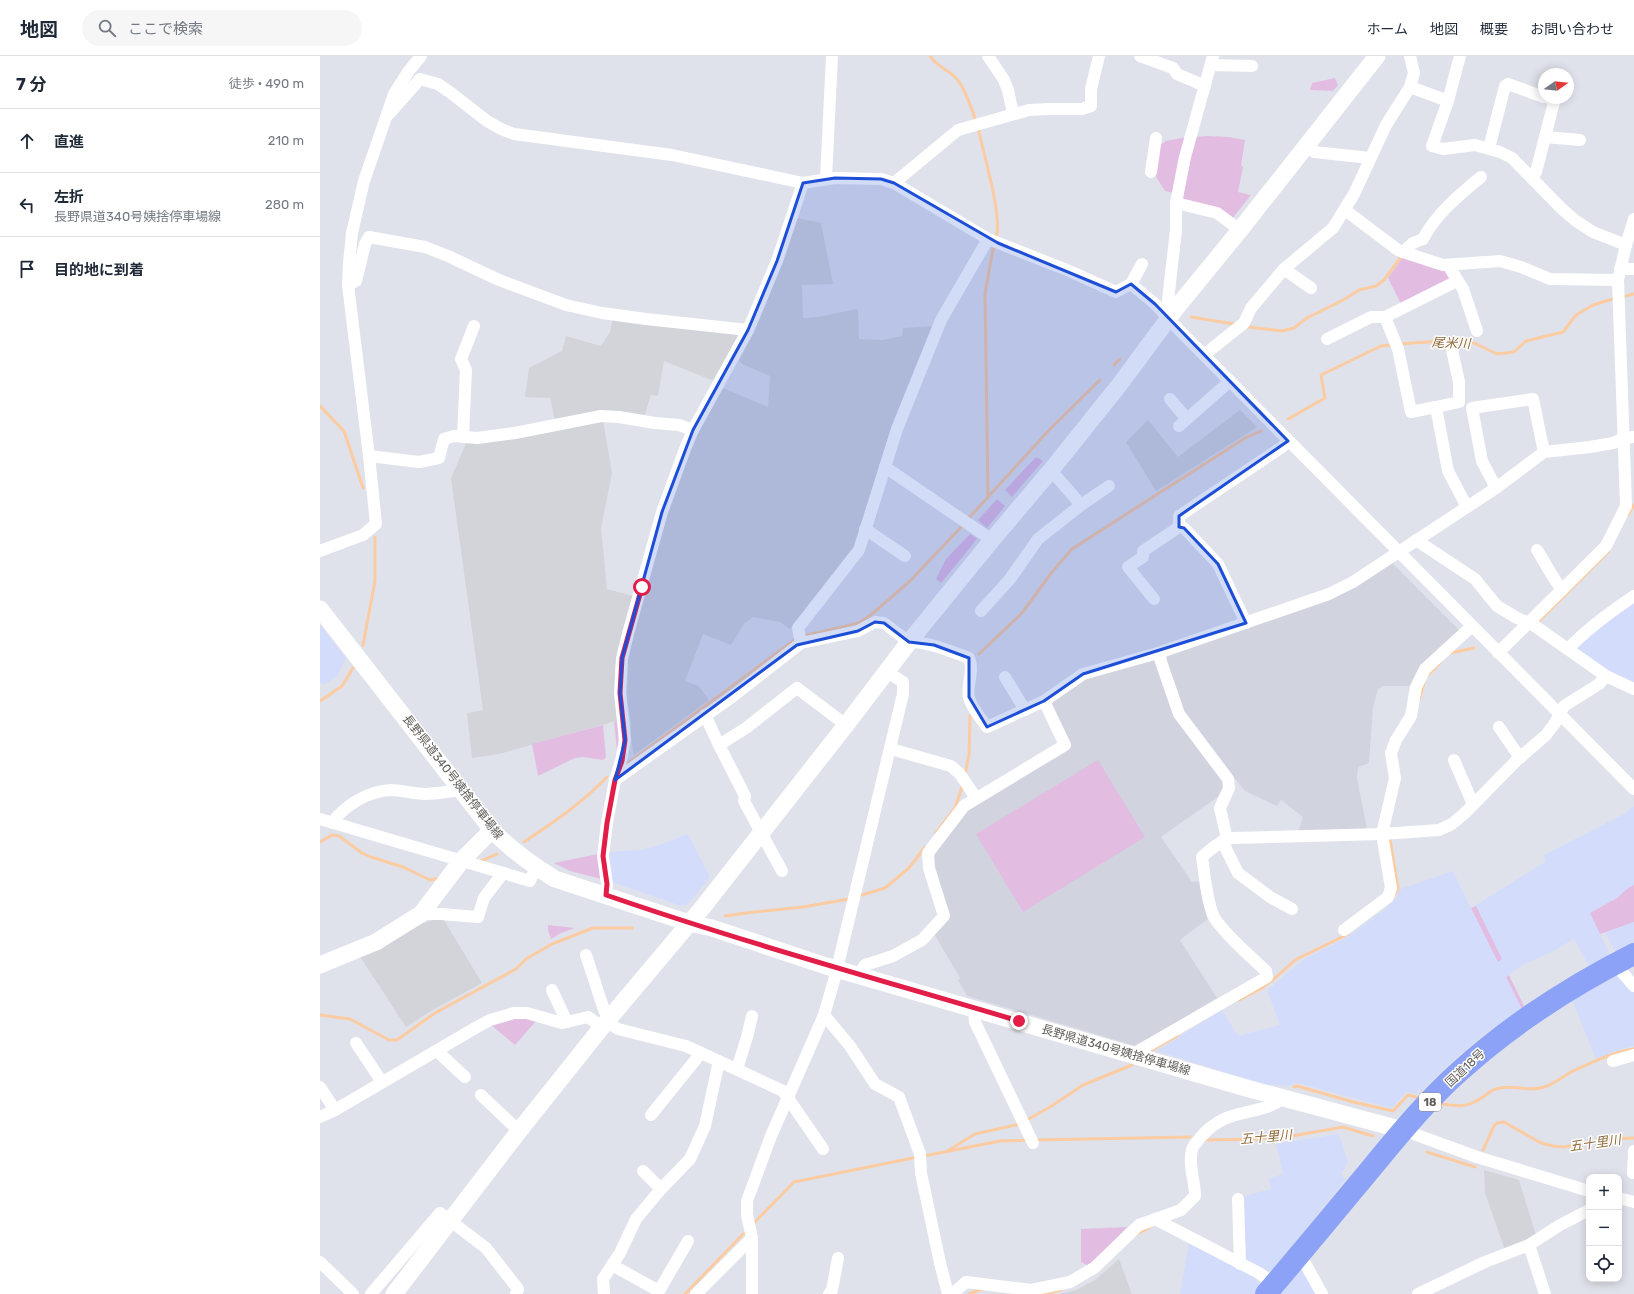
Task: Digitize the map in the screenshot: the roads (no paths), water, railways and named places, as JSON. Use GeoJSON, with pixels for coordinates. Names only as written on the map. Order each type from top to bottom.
{"type":"FeatureCollection","features":[{"type":"Feature","properties":{"kind":"highway","name":"国道18号"},"geometry":{"type":"LineString","coordinates":[[1270,1289],[1404,1130],[1456,1074],[1490,1045],[1563,994],[1625,959]]}},
{"type":"Feature","properties":{"kind":"street"},"geometry":{"type":"LineString","coordinates":[[320,551],[363,535],[376,524],[348,285],[349,263],[352,234],[364,181],[394,94],[408,72],[421,56]]}},
{"type":"Feature","properties":{"kind":"street"},"geometry":{"type":"LineString","coordinates":[[826,179],[832,56]]}},
{"type":"Feature","properties":{"kind":"street"},"geometry":{"type":"LineString","coordinates":[[988,56],[1004,80],[1008,90],[1013,114]]}},
{"type":"Feature","properties":{"kind":"street"},"geometry":{"type":"LineString","coordinates":[[894,183],[958,130],[1029,110],[1049,108],[1082,110],[1091,106],[1091,89],[1099,56]]}},
{"type":"Feature","properties":{"kind":"street"},"geometry":{"type":"LineString","coordinates":[[1140,56],[1173,68],[1177,74],[1205,86]]}},
{"type":"Feature","properties":{"kind":"street"},"geometry":{"type":"LineString","coordinates":[[390,1271],[399,1288],[519,1131],[606,1021],[689,923],[846,725],[909,642],[1120,384],[1177,308],[1377,56]]}},
{"type":"Feature","properties":{"kind":"street"},"geometry":{"type":"LineString","coordinates":[[1204,355],[1244,324],[1251,308],[1284,269],[1333,228],[1354,194],[1386,125],[1410,87],[1414,73],[1410,56]]}},
{"type":"Feature","properties":{"kind":"street"},"geometry":{"type":"LineString","coordinates":[[1460,56],[1448,101],[1432,146],[1443,150],[1476,144],[1512,158],[1562,209],[1576,221],[1593,232],[1626,246]]}},
{"type":"Feature","properties":{"kind":"street"},"geometry":{"type":"LineString","coordinates":[[1169,320],[1168,300],[1176,230],[1176,203],[1187,151],[1212,60],[1252,66]]}},
{"type":"Feature","properties":{"kind":"street"},"geometry":{"type":"LineString","coordinates":[[388,115],[420,79],[438,84],[487,121],[514,134],[672,155],[803,183],[826,179],[881,179],[894,183],[993,241],[1067,270],[1116,292],[1131,284],[1142,264]]}},
{"type":"Feature","properties":{"kind":"street"},"geometry":{"type":"LineString","coordinates":[[1489,148],[1505,86],[1508,84],[1538,95]]}},
{"type":"Feature","properties":{"kind":"street"},"geometry":{"type":"LineString","coordinates":[[1410,87],[1448,101]]}},
{"type":"Feature","properties":{"kind":"street"},"geometry":{"type":"LineString","coordinates":[[1531,176],[1536,172],[1553,104]]}},
{"type":"Feature","properties":{"kind":"street"},"geometry":{"type":"LineString","coordinates":[[1545,137],[1580,140]]}},
{"type":"Feature","properties":{"kind":"street"},"geometry":{"type":"LineString","coordinates":[[1151,172],[1156,138]]}},
{"type":"Feature","properties":{"kind":"street"},"geometry":{"type":"LineString","coordinates":[[1307,146],[1314,152],[1370,158]]}},
{"type":"Feature","properties":{"kind":"street"},"geometry":{"type":"LineString","coordinates":[[1403,252],[1413,243],[1423,239],[1450,203],[1481,177]]}},
{"type":"Feature","properties":{"kind":"street"},"geometry":{"type":"LineString","coordinates":[[606,895],[607,884],[603,856],[607,823],[615,780],[622,761],[625,740],[620,693],[622,658],[662,512],[684,449],[748,330],[777,261],[803,183]]}},
{"type":"Feature","properties":{"kind":"street"},"geometry":{"type":"LineString","coordinates":[[1176,203],[1217,213],[1240,230]]}},
{"type":"Feature","properties":{"kind":"street"},"geometry":{"type":"LineString","coordinates":[[1345,210],[1398,250],[1443,265],[1500,261],[1521,267],[1550,279],[1618,286]]}},
{"type":"Feature","properties":{"kind":"street"},"geometry":{"type":"LineString","coordinates":[[1498,653],[1532,625],[1562,590],[1606,546],[1626,506],[1629,437],[1618,286],[1626,246],[1634,219]]}},
{"type":"Feature","properties":{"kind":"street"},"geometry":{"type":"LineString","coordinates":[[348,285],[356,281],[368,237],[424,247],[448,256],[512,285],[566,305],[602,313],[646,320],[748,330]]}},
{"type":"Feature","properties":{"kind":"street"},"geometry":{"type":"LineString","coordinates":[[800,639],[798,628],[859,550],[898,429],[942,320],[993,241]]}},
{"type":"Feature","properties":{"kind":"street"},"geometry":{"type":"LineString","coordinates":[[1448,265],[1463,289],[1477,331]]}},
{"type":"Feature","properties":{"kind":"street"},"geometry":{"type":"LineString","coordinates":[[1284,269],[1311,288]]}},
{"type":"Feature","properties":{"kind":"street"},"geometry":{"type":"LineString","coordinates":[[1618,286],[1634,269]]}},
{"type":"Feature","properties":{"kind":"street"},"geometry":{"type":"LineString","coordinates":[[1326,339],[1371,317],[1385,317],[1457,281]]}},
{"type":"Feature","properties":{"kind":"street"},"geometry":{"type":"LineString","coordinates":[[1131,284],[1155,304],[1288,441],[1400,552],[1634,790]]}},
{"type":"Feature","properties":{"kind":"street"},"geometry":{"type":"LineString","coordinates":[[1385,317],[1396,344],[1411,412],[1459,402],[1459,382],[1452,350]]}},
{"type":"Feature","properties":{"kind":"street"},"geometry":{"type":"LineString","coordinates":[[463,437],[466,370],[461,359],[474,326]]}},
{"type":"Feature","properties":{"kind":"street"},"geometry":{"type":"LineString","coordinates":[[1170,398],[1183,422],[1230,381]]}},
{"type":"Feature","properties":{"kind":"street"},"geometry":{"type":"LineString","coordinates":[[1496,488],[1482,461],[1472,408],[1533,399],[1544,452]]}},
{"type":"Feature","properties":{"kind":"street"},"geometry":{"type":"LineString","coordinates":[[1436,407],[1448,470],[1467,507]]}},
{"type":"Feature","properties":{"kind":"street"},"geometry":{"type":"LineString","coordinates":[[369,456],[419,462],[439,458],[444,439],[454,436],[477,438],[516,433],[601,416],[679,425],[693,430]]}},
{"type":"Feature","properties":{"kind":"street"},"geometry":{"type":"LineString","coordinates":[[615,780],[733,696],[800,639],[858,631],[875,622],[884,623],[909,642],[920,642],[934,645],[969,658],[972,663],[969,697],[971,704],[988,728],[1044,701],[1083,674],[1158,652],[1329,594],[1353,582],[1400,552],[1496,488],[1544,452],[1590,447],[1612,443],[1629,437]]}},
{"type":"Feature","properties":{"kind":"street"},"geometry":{"type":"LineString","coordinates":[[1179,527],[1179,516],[1282,447],[1288,441]]}},
{"type":"Feature","properties":{"kind":"street"},"geometry":{"type":"LineString","coordinates":[[885,467],[992,540]]}},
{"type":"Feature","properties":{"kind":"street"},"geometry":{"type":"LineString","coordinates":[[1052,469],[1081,505]]}},
{"type":"Feature","properties":{"kind":"street"},"geometry":{"type":"LineString","coordinates":[[981,611],[1010,579],[1038,539],[1081,505],[1109,486]]}},
{"type":"Feature","properties":{"kind":"street"},"geometry":{"type":"LineString","coordinates":[[1154,599],[1128,567],[1144,557],[1143,551],[1179,527]]}},
{"type":"Feature","properties":{"kind":"street"},"geometry":{"type":"LineString","coordinates":[[1179,527],[1184,528],[1218,564],[1246,623]]}},
{"type":"Feature","properties":{"kind":"street"},"geometry":{"type":"LineString","coordinates":[[865,529],[905,556]]}},
{"type":"Feature","properties":{"kind":"street"},"geometry":{"type":"LineString","coordinates":[[1416,540],[1475,578],[1497,606],[1532,625],[1606,676],[1634,689]]}},
{"type":"Feature","properties":{"kind":"street"},"geometry":{"type":"LineString","coordinates":[[1537,550],[1550,569],[1551,576],[1562,590]]}},
{"type":"Feature","properties":{"kind":"street"},"geometry":{"type":"LineString","coordinates":[[1568,649],[1604,616],[1634,596]]}},
{"type":"Feature","properties":{"kind":"street","name":"長野県道340号姨捨停車場線"},"geometry":{"type":"LineString","coordinates":[[320,608],[492,830],[509,847],[555,879],[837,969],[1260,1092],[1404,1130]]}},
{"type":"Feature","properties":{"kind":"street"},"geometry":{"type":"LineString","coordinates":[[1344,930],[1388,897],[1391,888],[1382,834],[1395,778],[1391,753],[1396,740],[1411,716],[1416,687],[1425,668],[1472,626]]}},
{"type":"Feature","properties":{"kind":"street"},"geometry":{"type":"LineString","coordinates":[[1158,652],[1179,714],[1228,779],[1229,788],[1220,808],[1224,840],[1238,873],[1270,897],[1292,909]]}},
{"type":"Feature","properties":{"kind":"street"},"geometry":{"type":"LineString","coordinates":[[752,1294],[751,1232],[747,1201],[787,1097],[824,1015],[837,969],[903,694],[903,682],[887,672]]}},
{"type":"Feature","properties":{"kind":"street"},"geometry":{"type":"LineString","coordinates":[[1133,1055],[1267,977],[1266,971],[1227,933],[1213,916],[1206,886],[1202,857],[1224,840],[1382,834],[1438,830],[1452,824],[1546,735],[1564,706],[1599,684],[1606,676]]}},
{"type":"Feature","properties":{"kind":"street"},"geometry":{"type":"LineString","coordinates":[[1005,677],[1025,710]]}},
{"type":"Feature","properties":{"kind":"street"},"geometry":{"type":"LineString","coordinates":[[719,745],[746,728],[797,688],[846,725]]}},
{"type":"Feature","properties":{"kind":"street"},"geometry":{"type":"LineString","coordinates":[[861,975],[865,965],[894,956],[922,940],[944,916],[929,868],[928,853],[964,806],[1065,745],[1044,701]]}},
{"type":"Feature","properties":{"kind":"street"},"geometry":{"type":"LineString","coordinates":[[705,715],[745,796],[744,800],[782,871]]}},
{"type":"Feature","properties":{"kind":"street"},"geometry":{"type":"LineString","coordinates":[[1499,727],[1520,758]]}},
{"type":"Feature","properties":{"kind":"street"},"geometry":{"type":"LineString","coordinates":[[891,748],[952,766],[960,774],[976,798]]}},
{"type":"Feature","properties":{"kind":"street"},"geometry":{"type":"LineString","coordinates":[[1454,760],[1473,804]]}},
{"type":"Feature","properties":{"kind":"street"},"geometry":{"type":"LineString","coordinates":[[332,823],[346,808],[357,800],[370,795],[390,790],[426,794],[462,790]]}},
{"type":"Feature","properties":{"kind":"street"},"geometry":{"type":"LineString","coordinates":[[320,819],[530,881],[536,867]]}},
{"type":"Feature","properties":{"kind":"street"},"geometry":{"type":"LineString","coordinates":[[320,965],[376,942],[421,914],[462,860],[492,830]]}},
{"type":"Feature","properties":{"kind":"street"},"geometry":{"type":"LineString","coordinates":[[421,914],[478,917],[484,898],[503,873]]}},
{"type":"Feature","properties":{"kind":"street"},"geometry":{"type":"LineString","coordinates":[[586,955],[604,1010],[606,1021]]}},
{"type":"Feature","properties":{"kind":"street"},"geometry":{"type":"LineString","coordinates":[[1625,959],[1620,970],[1634,986]]}},
{"type":"Feature","properties":{"kind":"street"},"geometry":{"type":"LineString","coordinates":[[552,990],[567,1022]]}},
{"type":"Feature","properties":{"kind":"street"},"geometry":{"type":"LineString","coordinates":[[974,1008],[974,1022],[1024,1121],[1032,1140]]}},
{"type":"Feature","properties":{"kind":"street"},"geometry":{"type":"LineString","coordinates":[[320,1117],[335,1110],[477,1027],[514,1013],[527,1013],[552,1020],[567,1022],[588,1017],[606,1021],[618,1029],[686,1046],[737,1069],[783,1091],[823,1149]]}},
{"type":"Feature","properties":{"kind":"street"},"geometry":{"type":"LineString","coordinates":[[824,1015],[850,1046],[875,1084],[898,1097],[920,1157],[921,1173],[936,1248],[948,1294]]}},
{"type":"Feature","properties":{"kind":"street"},"geometry":{"type":"LineString","coordinates":[[737,1069],[752,1016]]}},
{"type":"Feature","properties":{"kind":"street"},"geometry":{"type":"LineString","coordinates":[[356,1043],[382,1082]]}},
{"type":"Feature","properties":{"kind":"street"},"geometry":{"type":"LineString","coordinates":[[437,1051],[465,1077]]}},
{"type":"Feature","properties":{"kind":"street"},"geometry":{"type":"LineString","coordinates":[[651,1115],[701,1053]]}},
{"type":"Feature","properties":{"kind":"street"},"geometry":{"type":"LineString","coordinates":[[1613,1061],[1634,1055]]}},
{"type":"Feature","properties":{"kind":"street"},"geometry":{"type":"LineString","coordinates":[[604,1294],[603,1279],[620,1253],[636,1219],[661,1189],[690,1159],[705,1126],[719,1061]]}},
{"type":"Feature","properties":{"kind":"street"},"geometry":{"type":"LineString","coordinates":[[320,1087],[335,1110]]}},
{"type":"Feature","properties":{"kind":"street"},"geometry":{"type":"LineString","coordinates":[[481,1095],[519,1131]]}},
{"type":"Feature","properties":{"kind":"street"},"geometry":{"type":"LineString","coordinates":[[952,1294],[966,1282],[1031,1290],[1070,1282],[1094,1268],[1139,1225],[1181,1210],[1195,1196],[1191,1162],[1192,1149],[1204,1133],[1221,1120],[1231,1115],[1276,1103],[1284,1098]]}},
{"type":"Feature","properties":{"kind":"street"},"geometry":{"type":"LineString","coordinates":[[1404,1130],[1477,1157],[1586,1190]]}},
{"type":"Feature","properties":{"kind":"street"},"geometry":{"type":"LineString","coordinates":[[1633,1173],[1634,1151]]}},
{"type":"Feature","properties":{"kind":"street"},"geometry":{"type":"LineString","coordinates":[[643,1171],[661,1189]]}},
{"type":"Feature","properties":{"kind":"street"},"geometry":{"type":"LineString","coordinates":[[1238,1199],[1240,1264]]}},
{"type":"Feature","properties":{"kind":"street"},"geometry":{"type":"LineString","coordinates":[[1418,1294],[1485,1262],[1529,1246],[1560,1225],[1586,1212]]}},
{"type":"Feature","properties":{"kind":"street"},"geometry":{"type":"LineString","coordinates":[[371,1294],[440,1213],[486,1248],[518,1290],[516,1294]]}},
{"type":"Feature","properties":{"kind":"street"},"geometry":{"type":"LineString","coordinates":[[1155,1219],[1259,1273],[1270,1289]]}},
{"type":"Feature","properties":{"kind":"street"},"geometry":{"type":"LineString","coordinates":[[696,1294],[751,1232]]}},
{"type":"Feature","properties":{"kind":"street"},"geometry":{"type":"LineString","coordinates":[[612,1265],[659,1291],[688,1241]]}},
{"type":"Feature","properties":{"kind":"street"},"geometry":{"type":"LineString","coordinates":[[1529,1246],[1545,1294]]}},
{"type":"Feature","properties":{"kind":"street"},"geometry":{"type":"LineString","coordinates":[[1300,1254],[1322,1294]]}},
{"type":"Feature","properties":{"kind":"street"},"geometry":{"type":"LineString","coordinates":[[830,1294],[838,1258]]}},
{"type":"Feature","properties":{"kind":"street"},"geometry":{"type":"LineString","coordinates":[[320,1262],[353,1294]]}},
{"type":"Feature","properties":{"kind":"waterway"},"geometry":{"type":"LineString","coordinates":[[930,56],[937,64],[953,75],[959,82],[968,99],[976,123]]}},
{"type":"Feature","properties":{"kind":"waterway"},"geometry":{"type":"LineString","coordinates":[[978,128],[995,200],[997,215],[996,238]]}},
{"type":"Feature","properties":{"kind":"waterway"},"geometry":{"type":"LineString","coordinates":[[988,497],[985,293],[994,244]]}},
{"type":"Feature","properties":{"kind":"waterway"},"geometry":{"type":"LineString","coordinates":[[1248,327],[1282,331],[1294,328],[1307,318],[1345,299],[1359,290],[1376,286],[1384,280],[1401,257]]}},
{"type":"Feature","properties":{"kind":"waterway","name":"尾米川"},"geometry":{"type":"LineString","coordinates":[[1622,297],[1634,294]]}},
{"type":"Feature","properties":{"kind":"waterway","name":"尾米川"},"geometry":{"type":"LineString","coordinates":[[1398,344],[1443,341],[1474,343],[1497,354],[1514,352],[1526,341],[1563,332],[1576,315],[1593,305],[1616,298]]}},
{"type":"Feature","properties":{"kind":"waterway"},"geometry":{"type":"LineString","coordinates":[[1191,317],[1234,324]]}},
{"type":"Feature","properties":{"kind":"waterway","name":"尾米川"},"geometry":{"type":"LineString","coordinates":[[1288,419],[1325,398],[1321,375],[1381,346],[1393,345]]}},
{"type":"Feature","properties":{"kind":"waterway"},"geometry":{"type":"LineString","coordinates":[[1114,365],[1120,359]]}},
{"type":"Feature","properties":{"kind":"waterway"},"geometry":{"type":"LineString","coordinates":[[967,520],[1050,429],[1100,380]]}},
{"type":"Feature","properties":{"kind":"waterway"},"geometry":{"type":"LineString","coordinates":[[320,406],[344,431],[363,488]]}},
{"type":"Feature","properties":{"kind":"waterway"},"geometry":{"type":"LineString","coordinates":[[979,654],[1022,613],[1052,572],[1072,549],[1245,438],[1261,431]]}},
{"type":"Feature","properties":{"kind":"waterway"},"geometry":{"type":"LineString","coordinates":[[1628,515],[1634,505]]}},
{"type":"Feature","properties":{"kind":"waterway"},"geometry":{"type":"LineString","coordinates":[[803,636],[859,623],[872,614],[910,581],[964,524]]}},
{"type":"Feature","properties":{"kind":"waterway"},"geometry":{"type":"LineString","coordinates":[[363,645],[375,581],[375,537]]}},
{"type":"Feature","properties":{"kind":"waterway"},"geometry":{"type":"LineString","coordinates":[[1539,621],[1609,551]]}},
{"type":"Feature","properties":{"kind":"waterway"},"geometry":{"type":"LineString","coordinates":[[627,764],[797,638]]}},
{"type":"Feature","properties":{"kind":"waterway"},"geometry":{"type":"LineString","coordinates":[[1450,653],[1474,648]]}},
{"type":"Feature","properties":{"kind":"waterway"},"geometry":{"type":"LineString","coordinates":[[1427,676],[1440,663]]}},
{"type":"Feature","properties":{"kind":"waterway"},"geometry":{"type":"LineString","coordinates":[[320,701],[342,686],[353,668]]}},
{"type":"Feature","properties":{"kind":"waterway"},"geometry":{"type":"LineString","coordinates":[[1419,700],[1424,683]]}},
{"type":"Feature","properties":{"kind":"waterway"},"geometry":{"type":"LineString","coordinates":[[965,775],[969,755],[970,716]]}},
{"type":"Feature","properties":{"kind":"waterway"},"geometry":{"type":"LineString","coordinates":[[524,842],[578,804],[607,777]]}},
{"type":"Feature","properties":{"kind":"waterway"},"geometry":{"type":"LineString","coordinates":[[936,833],[955,808],[963,784]]}},
{"type":"Feature","properties":{"kind":"waterway"},"geometry":{"type":"LineString","coordinates":[[320,842],[332,835],[339,836],[362,853],[371,857],[403,867],[430,880],[441,878]]}},
{"type":"Feature","properties":{"kind":"waterway"},"geometry":{"type":"LineString","coordinates":[[1390,839],[1398,889],[1391,900]]}},
{"type":"Feature","properties":{"kind":"waterway"},"geometry":{"type":"LineString","coordinates":[[862,895],[885,888],[909,868],[925,847]]}},
{"type":"Feature","properties":{"kind":"waterway"},"geometry":{"type":"LineString","coordinates":[[481,861],[497,854]]}},
{"type":"Feature","properties":{"kind":"waterway"},"geometry":{"type":"LineString","coordinates":[[725,916],[803,907],[849,899]]}},
{"type":"Feature","properties":{"kind":"waterway"},"geometry":{"type":"LineString","coordinates":[[320,1015],[350,1019],[389,1040],[397,1040],[435,1013],[516,969],[526,959],[552,944],[593,928],[632,928]]}},
{"type":"Feature","properties":{"kind":"waterway"},"geometry":{"type":"LineString","coordinates":[[1239,1000],[1262,988],[1295,960],[1348,934]]}},
{"type":"Feature","properties":{"kind":"waterway"},"geometry":{"type":"LineString","coordinates":[[1152,1050],[1177,1036]]}},
{"type":"Feature","properties":{"kind":"waterway"},"geometry":{"type":"LineString","coordinates":[[1443,1104],[1455,1106],[1468,1104],[1478,1100],[1493,1090],[1502,1087],[1538,1089],[1548,1086],[1571,1072],[1610,1055],[1634,1049]]}},
{"type":"Feature","properties":{"kind":"waterway"},"geometry":{"type":"LineString","coordinates":[[1025,1121],[1050,1107],[1083,1085],[1132,1065]]}},
{"type":"Feature","properties":{"kind":"waterway"},"geometry":{"type":"LineString","coordinates":[[1294,1087],[1297,1086],[1353,1102],[1393,1111],[1408,1095],[1416,1097]]}},
{"type":"Feature","properties":{"kind":"waterway","name":"五十里川"},"geometry":{"type":"LineString","coordinates":[[1483,1150],[1494,1126],[1497,1123],[1504,1122],[1541,1143],[1553,1146],[1564,1147],[1608,1139],[1634,1138]]}},
{"type":"Feature","properties":{"kind":"waterway"},"geometry":{"type":"LineString","coordinates":[[949,1150],[975,1134],[1020,1124]]}},
{"type":"Feature","properties":{"kind":"waterway","name":"五十里川"},"geometry":{"type":"LineString","coordinates":[[1205,1140],[1258,1139],[1292,1136],[1343,1127],[1373,1136]]}},
{"type":"Feature","properties":{"kind":"waterway"},"geometry":{"type":"LineString","coordinates":[[1034,1140],[1190,1137]]}},
{"type":"Feature","properties":{"kind":"waterway"},"geometry":{"type":"LineString","coordinates":[[924,1156],[1000,1141],[1029,1140]]}},
{"type":"Feature","properties":{"kind":"waterway","name":"五十里川"},"geometry":{"type":"LineString","coordinates":[[1427,1152],[1475,1167]]}},
{"type":"Feature","properties":{"kind":"waterway"},"geometry":{"type":"LineString","coordinates":[[752,1225],[794,1182],[918,1157]]}},
{"type":"Feature","properties":{"kind":"waterway"},"geometry":{"type":"LineString","coordinates":[[1137,1234],[1150,1227]]}},
{"type":"Feature","properties":{"kind":"waterway"},"geometry":{"type":"LineString","coordinates":[[685,1294],[747,1230]]}},
{"type":"Feature","properties":{"kind":"waterway"},"geometry":{"type":"LineString","coordinates":[[969,1294],[982,1289]]}},
{"type":"Feature","properties":{"kind":"waterway"},"geometry":{"type":"LineString","coordinates":[[1041,1294],[1061,1290]]}}]}
